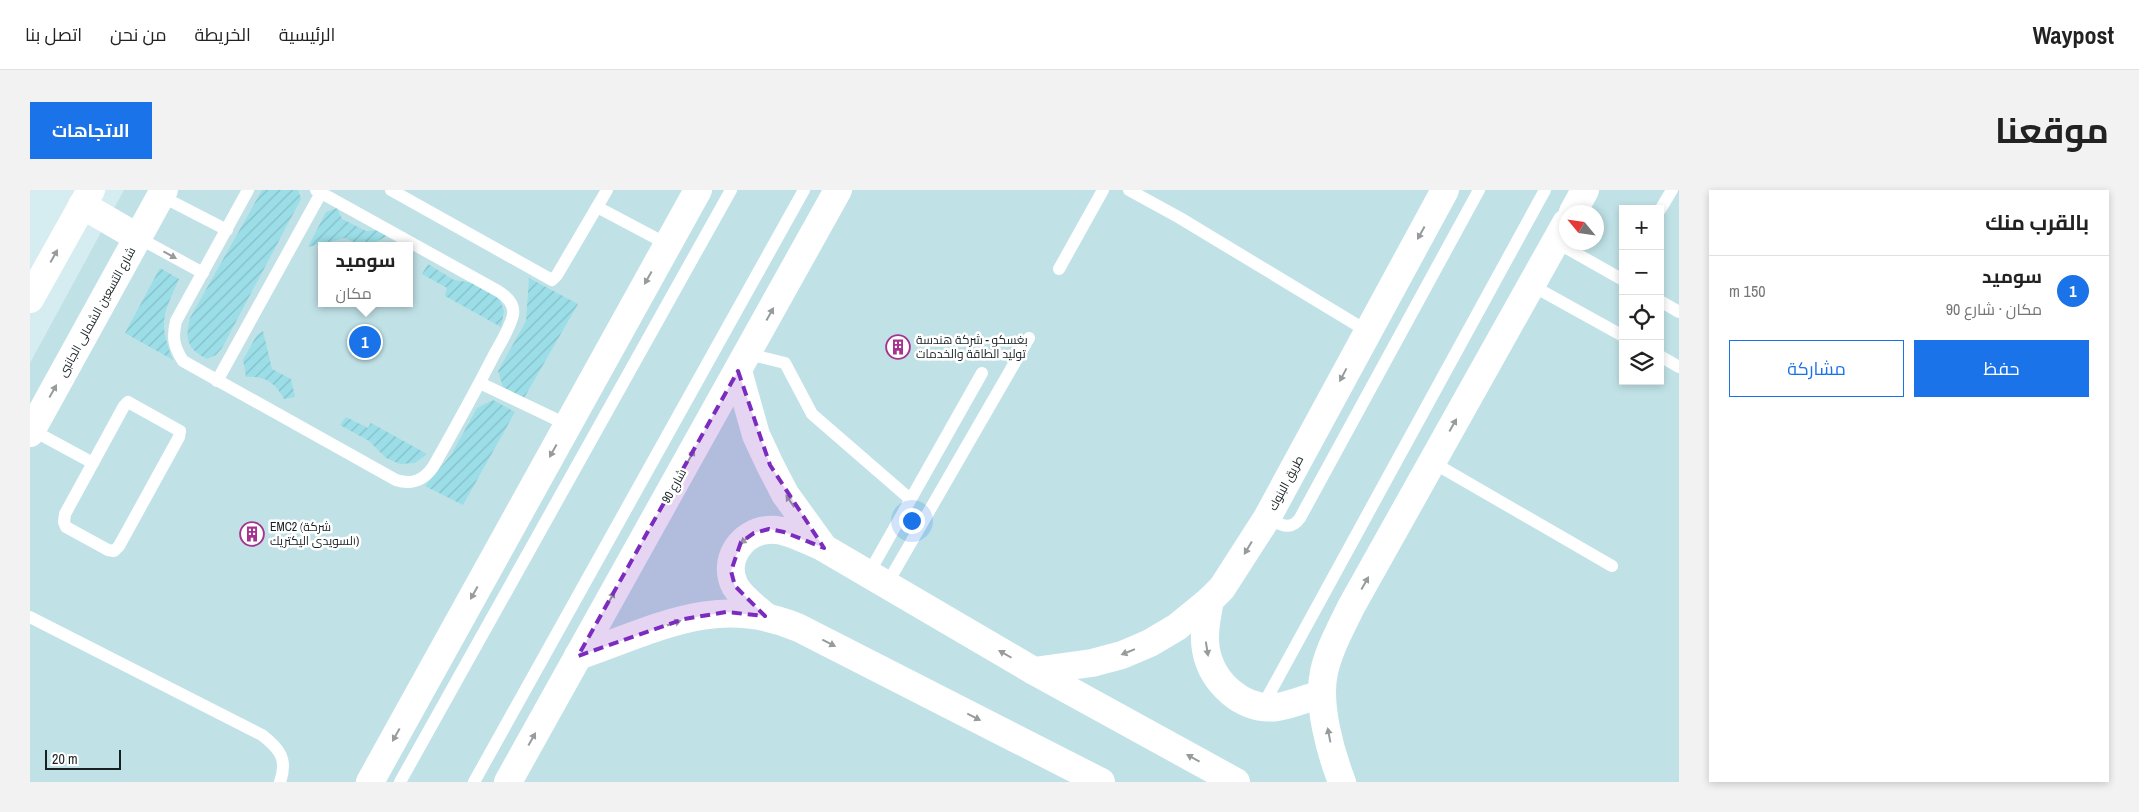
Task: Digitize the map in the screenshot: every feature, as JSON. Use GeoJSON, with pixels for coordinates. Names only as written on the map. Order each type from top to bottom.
{"type":"FeatureCollection","features":[{"type":"Feature","properties":{"kind":"street"},"geometry":{"type":"LineString","coordinates":[[370,782],[698,190]]}},
{"type":"Feature","properties":{"kind":"street","name":"شارع 90"},"geometry":{"type":"LineString","coordinates":[[508,782],[838,190]]}},
{"type":"Feature","properties":{"kind":"street","name":"طريق البنوك"},"geometry":{"type":"LineString","coordinates":[[1034,671],[1092,663],[1122,655],[1150,643],[1177,628],[1210,600],[1241,560],[1267,518],[1367,330],[1445,190]]}},
{"type":"Feature","properties":{"kind":"street"},"geometry":{"type":"LineString","coordinates":[[1576,205],[1585,190]]}},
{"type":"Feature","properties":{"kind":"street","name":"شارع التسعين الشمالى الجانبى"},"geometry":{"type":"LineString","coordinates":[[31,431],[162,193]]}},
{"type":"Feature","properties":{"kind":"street"},"geometry":{"type":"LineString","coordinates":[[30,299],[87,198],[138,237]]}},
{"type":"Feature","properties":{"kind":"street"},"geometry":{"type":"LineString","coordinates":[[1342,782],[1329,739],[1322,694],[1324,672],[1332,645],[1559,236]]}},
{"type":"Feature","properties":{"kind":"street"},"geometry":{"type":"LineString","coordinates":[[743,363],[756,435],[785,494],[824,548]]}},
{"type":"Feature","properties":{"kind":"street"},"geometry":{"type":"LineString","coordinates":[[765,616],[735,586],[731,571],[733,555],[741,542],[754,533],[769,529],[784,532],[824,548],[1034,671],[1236,782]]}},
{"type":"Feature","properties":{"kind":"street"},"geometry":{"type":"LineString","coordinates":[[1210,600],[1205,627],[1206,650],[1214,673],[1229,691],[1250,704],[1262,707],[1277,707],[1322,694]]}},
{"type":"Feature","properties":{"kind":"street"},"geometry":{"type":"LineString","coordinates":[[578,656],[684,619],[705,614],[726,612],[765,616],[799,628],[1101,782]]}},
{"type":"Feature","properties":{"kind":"lane"},"geometry":{"type":"LineString","coordinates":[[248,190],[176,322],[173,336],[175,350],[183,361],[396,480],[406,483],[417,482],[426,476],[480,383],[513,314],[512,306],[507,297],[413,244]]}},
{"type":"Feature","properties":{"kind":"lane"},"geometry":{"type":"LineString","coordinates":[[391,190],[552,280],[558,275],[607,190]]}},
{"type":"Feature","properties":{"kind":"lane"},"geometry":{"type":"LineString","coordinates":[[400,782],[732,190]]}},
{"type":"Feature","properties":{"kind":"lane"},"geometry":{"type":"LineString","coordinates":[[474,782],[804,190]]}},
{"type":"Feature","properties":{"kind":"lane"},"geometry":{"type":"LineString","coordinates":[[1059,269],[1104,190]]}},
{"type":"Feature","properties":{"kind":"lane"},"geometry":{"type":"LineString","coordinates":[[1129,190],[1180,218],[1367,330]]}},
{"type":"Feature","properties":{"kind":"lane"},"geometry":{"type":"LineString","coordinates":[[1267,518],[1289,528],[1300,518],[1479,190]]}},
{"type":"Feature","properties":{"kind":"lane"},"geometry":{"type":"LineString","coordinates":[[1262,707],[1545,190]]}},
{"type":"Feature","properties":{"kind":"lane"},"geometry":{"type":"LineString","coordinates":[[1663,205],[1672,190]]}},
{"type":"Feature","properties":{"kind":"lane"},"geometry":{"type":"LineString","coordinates":[[218,381],[319,192],[409,242]]}},
{"type":"Feature","properties":{"kind":"lane"},"geometry":{"type":"LineString","coordinates":[[162,193],[226,230]]}},
{"type":"Feature","properties":{"kind":"lane"},"geometry":{"type":"LineString","coordinates":[[597,207],[667,244]]}},
{"type":"Feature","properties":{"kind":"lane"},"geometry":{"type":"LineString","coordinates":[[138,237],[203,273]]}},
{"type":"Feature","properties":{"kind":"lane"},"geometry":{"type":"LineString","coordinates":[[1584,250],[1619,276]]}},
{"type":"Feature","properties":{"kind":"lane"},"geometry":{"type":"LineString","coordinates":[[1531,285],[1619,334]]}},
{"type":"Feature","properties":{"kind":"lane"},"geometry":{"type":"LineString","coordinates":[[1664,303],[1679,312]]}},
{"type":"Feature","properties":{"kind":"lane"},"geometry":{"type":"LineString","coordinates":[[878,578],[1029,338]]}},
{"type":"Feature","properties":{"kind":"lane"},"geometry":{"type":"LineString","coordinates":[[1664,358],[1679,367]]}},
{"type":"Feature","properties":{"kind":"lane"},"geometry":{"type":"LineString","coordinates":[[743,363],[785,364],[812,414],[910,499]]}},
{"type":"Feature","properties":{"kind":"lane"},"geometry":{"type":"LineString","coordinates":[[878,578],[910,499],[982,373]]}},
{"type":"Feature","properties":{"kind":"lane"},"geometry":{"type":"LineString","coordinates":[[480,383],[568,425]]}},
{"type":"Feature","properties":{"kind":"lane"},"geometry":{"type":"LineString","coordinates":[[128,402],[180,431],[119,546],[114,551],[108,550],[66,527],[64,522],[65,514],[93,462],[128,402]]}},
{"type":"Feature","properties":{"kind":"lane"},"geometry":{"type":"LineString","coordinates":[[31,431],[93,462]]}},
{"type":"Feature","properties":{"kind":"lane"},"geometry":{"type":"LineString","coordinates":[[1432,462],[1612,566]]}},
{"type":"Feature","properties":{"kind":"lane"},"geometry":{"type":"LineString","coordinates":[[30,617],[262,735],[276,745],[283,759],[283,774],[280,782]]}},
{"type":"Feature","properties":{"kind":"highlighted area"},"geometry":{"type":"Polygon","coordinates":[[[738,371],[770,465],[824,548],[784,532],[769,529],[754,533],[741,542],[731,571],[735,586],[765,616],[726,612],[684,619],[578,656],[738,371]]]}},
{"type":"Feature","properties":{"kind":"shaded area"},"geometry":{"type":"Polygon","coordinates":[[[124,190],[1679,190],[1679,782],[30,782],[30,363],[124,190]]]}},
{"type":"Feature","properties":{"kind":"shaded area"},"geometry":{"type":"Polygon","coordinates":[[[262,190],[298,190],[301,199],[222,348],[216,355],[207,359],[191,347],[188,337],[190,318],[262,190]]]}},
{"type":"Feature","properties":{"kind":"shaded area"},"geometry":{"type":"Polygon","coordinates":[[[337,208],[342,219],[366,231],[378,230],[389,235],[376,242],[354,242],[345,238],[329,242],[318,242],[318,245],[308,247],[326,212],[337,208]]]}},
{"type":"Feature","properties":{"kind":"shaded area"},"geometry":{"type":"Polygon","coordinates":[[[428,264],[454,280],[474,283],[499,298],[504,311],[501,327],[445,296],[447,288],[422,274],[428,264]]]}},
{"type":"Feature","properties":{"kind":"shaded area"},"geometry":{"type":"Polygon","coordinates":[[[160,268],[179,279],[164,319],[165,336],[173,360],[125,333],[160,268]]]}},
{"type":"Feature","properties":{"kind":"shaded area"},"geometry":{"type":"Polygon","coordinates":[[[529,278],[578,304],[524,398],[503,387],[498,371],[526,321],[529,278]]]}},
{"type":"Feature","properties":{"kind":"shaded area"},"geometry":{"type":"Polygon","coordinates":[[[263,331],[272,369],[291,379],[295,397],[284,399],[273,385],[264,379],[246,377],[243,360],[257,335],[263,331]]]}},
{"type":"Feature","properties":{"kind":"shaded area"},"geometry":{"type":"Polygon","coordinates":[[[493,400],[515,412],[463,505],[425,486],[451,455],[477,408],[493,400]]]}},
{"type":"Feature","properties":{"kind":"shaded area"},"geometry":{"type":"Polygon","coordinates":[[[346,417],[368,428],[371,423],[427,454],[415,463],[400,464],[386,458],[369,441],[340,425],[346,417]]]}},
{"type":"Feature","properties":{"kind":"place","name":"سوميد"},"geometry":{"type":"Point","coordinates":[365,342]}},
{"type":"Feature","properties":{"kind":"place","name":"بغسكو - شركة هندسة توليد الطاقة والخدمات"},"geometry":{"type":"Point","coordinates":[898,347]}},
{"type":"Feature","properties":{"kind":"place","name":"EMC2 (شركة السويدى اليكتريك)"},"geometry":{"type":"Point","coordinates":[252,534]}}]}
